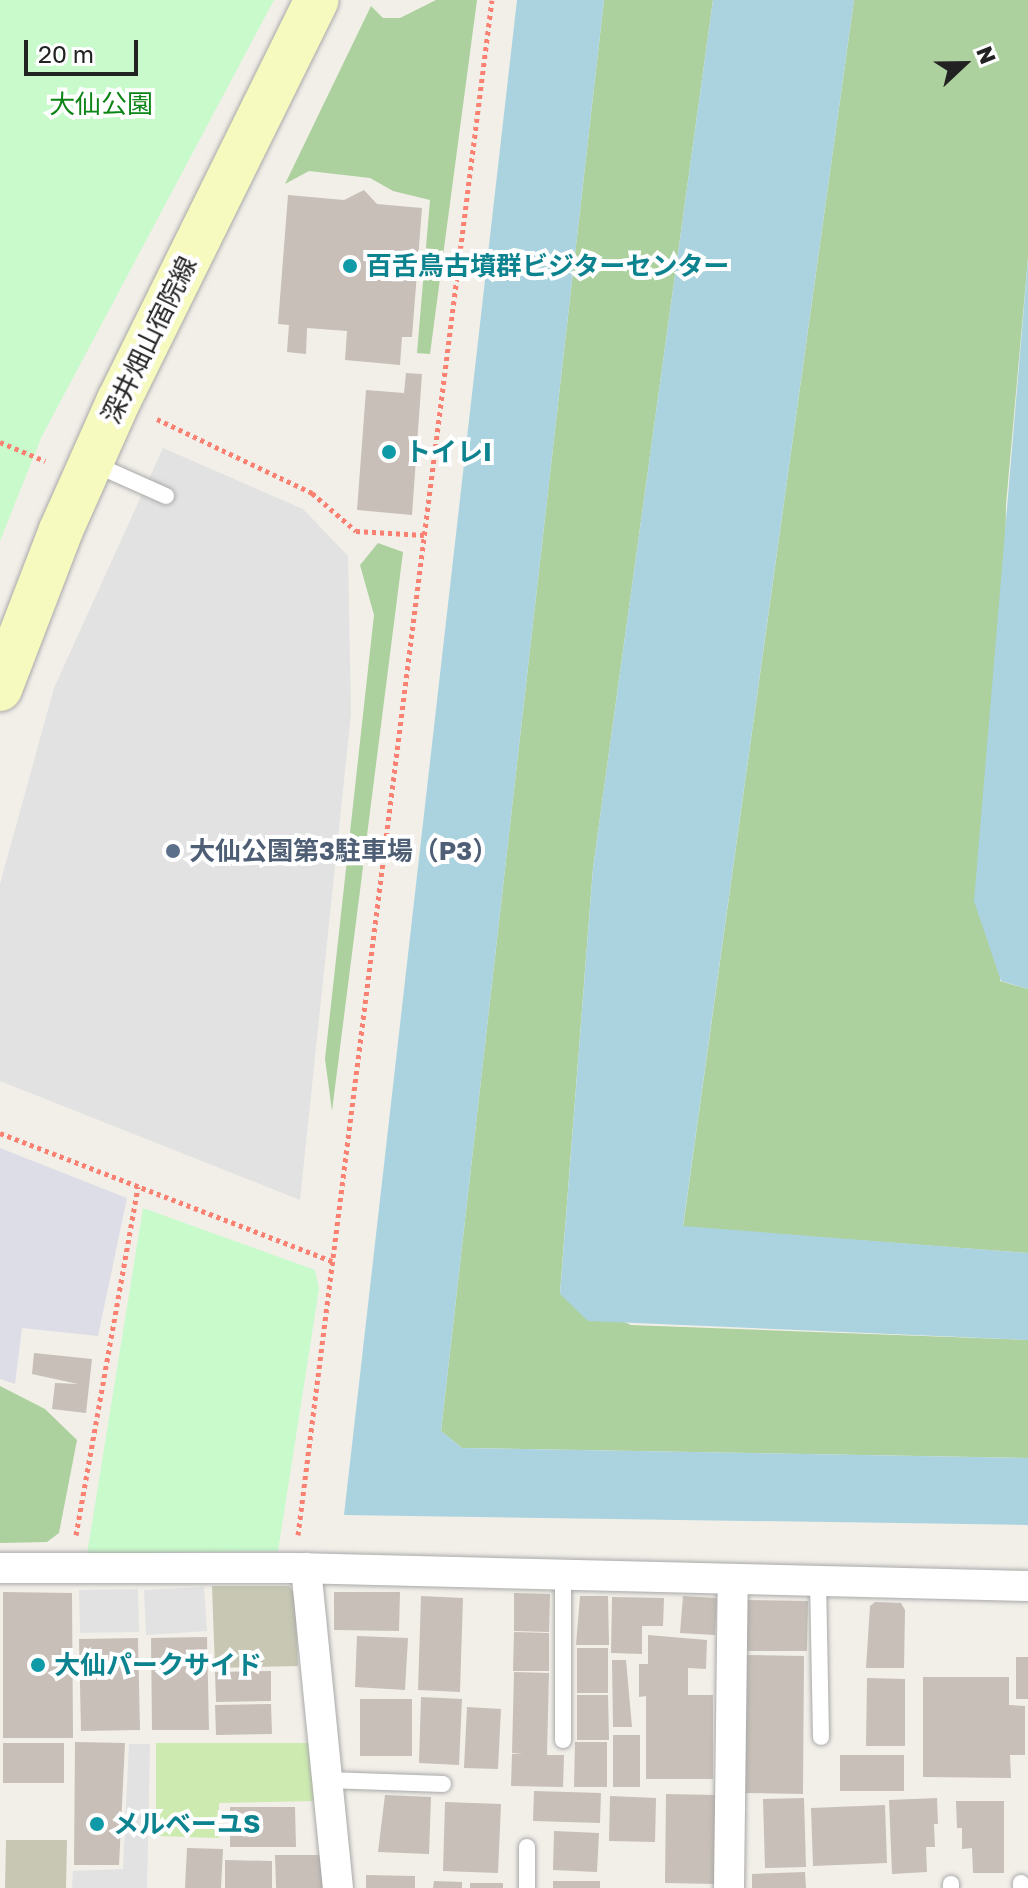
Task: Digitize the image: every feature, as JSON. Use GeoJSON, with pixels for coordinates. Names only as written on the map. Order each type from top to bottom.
{"type":"FeatureCollection","features":[{"type":"Feature","properties":{"kind":"main road","name":"深井畑山宿院線"},"geometry":{"type":"LineString","coordinates":[[0,689],[91,462],[317,0]]}},
{"type":"Feature","properties":{"kind":"street"},"geometry":{"type":"LineString","coordinates":[[0,1568],[300,1568],[1028,1586]]}},
{"type":"Feature","properties":{"kind":"street"},"geometry":{"type":"LineString","coordinates":[[300,1568],[328,1780],[338,1888]]}},
{"type":"Feature","properties":{"kind":"street"},"geometry":{"type":"LineString","coordinates":[[729,1888],[733,1579]]}},
{"type":"Feature","properties":{"kind":"lane"},"geometry":{"type":"LineString","coordinates":[[91,462],[166,496]]}},
{"type":"Feature","properties":{"kind":"lane"},"geometry":{"type":"LineString","coordinates":[[563,1575],[563,1740]]}},
{"type":"Feature","properties":{"kind":"lane"},"geometry":{"type":"LineString","coordinates":[[818,1580],[821,1737]]}},
{"type":"Feature","properties":{"kind":"lane"},"geometry":{"type":"LineString","coordinates":[[328,1780],[443,1784]]}},
{"type":"Feature","properties":{"kind":"lane"},"geometry":{"type":"LineString","coordinates":[[527,1847],[527,1888]]}},
{"type":"Feature","properties":{"kind":"path"},"geometry":{"type":"LineString","coordinates":[[300,1568],[332,1261],[492,0]]}},
{"type":"Feature","properties":{"kind":"path"},"geometry":{"type":"LineString","coordinates":[[157,419],[312,493],[356,531],[424,535]]}},
{"type":"Feature","properties":{"kind":"path"},"geometry":{"type":"LineString","coordinates":[[0,442],[45,461]]}},
{"type":"Feature","properties":{"kind":"path"},"geometry":{"type":"LineString","coordinates":[[0,1133],[332,1261]]}},
{"type":"Feature","properties":{"kind":"path"},"geometry":{"type":"LineString","coordinates":[[70,1568],[138,1186]]}},
{"type":"Feature","properties":{"kind":"shaded area","name":"大仙公園第3駐車場（P3）"},"geometry":{"type":"Polygon","coordinates":[[[163,448],[303,509],[348,556],[351,714],[300,1200],[0,1081],[0,884],[54,688],[163,448]]]}},
{"type":"Feature","properties":{"kind":"shaded area"},"geometry":{"type":"Polygon","coordinates":[[[0,1148],[127,1198],[98,1336],[22,1328],[15,1384],[0,1379],[0,1148]]]}},
{"type":"Feature","properties":{"kind":"shaded area"},"geometry":{"type":"Polygon","coordinates":[[[212,1586],[289,1586],[295,1594],[298,1666],[215,1668],[212,1586]]]}},
{"type":"Feature","properties":{"kind":"shaded area"},"geometry":{"type":"Polygon","coordinates":[[[204,1587],[207,1631],[146,1635],[144,1590],[204,1587]]]}},
{"type":"Feature","properties":{"kind":"shaded area"},"geometry":{"type":"Polygon","coordinates":[[[138,1589],[139,1632],[80,1633],[79,1590],[138,1589]]]}},
{"type":"Feature","properties":{"kind":"shaded area"},"geometry":{"type":"Polygon","coordinates":[[[129,1744],[150,1744],[147,1888],[72,1888],[73,1871],[123,1869],[129,1744]]]}},
{"type":"Feature","properties":{"kind":"shaded area"},"geometry":{"type":"Polygon","coordinates":[[[6,1840],[67,1840],[66,1888],[5,1888],[6,1840]]]}},
{"type":"Feature","properties":{"kind":"green space","name":"大仙公園"},"geometry":{"type":"Polygon","coordinates":[[[0,0],[274,0],[41,438],[0,541],[0,0]]]}},
{"type":"Feature","properties":{"kind":"green space"},"geometry":{"type":"Polygon","coordinates":[[[436,0],[477,0],[430,354],[417,353],[430,200],[393,191],[370,178],[309,171],[285,184],[371,6],[383,18],[400,18],[436,0]]]}},
{"type":"Feature","properties":{"kind":"green space"},"geometry":{"type":"Polygon","coordinates":[[[604,0],[713,0],[593,868],[560,1293],[631,1325],[1028,1340],[1028,1458],[462,1448],[441,1431],[604,0]]]}},
{"type":"Feature","properties":{"kind":"green space"},"geometry":{"type":"Polygon","coordinates":[[[854,0],[1028,0],[1028,258],[1006,505],[1000,981],[1028,989],[1028,1253],[683,1227],[854,0]]]}},
{"type":"Feature","properties":{"kind":"green space"},"geometry":{"type":"Polygon","coordinates":[[[378,543],[403,552],[332,1111],[325,1059],[374,615],[360,565],[378,543]]]}},
{"type":"Feature","properties":{"kind":"green space"},"geometry":{"type":"Polygon","coordinates":[[[143,1208],[315,1270],[319,1289],[278,1551],[87,1554],[143,1208]]]}},
{"type":"Feature","properties":{"kind":"green space"},"geometry":{"type":"Polygon","coordinates":[[[0,1386],[45,1409],[77,1440],[59,1533],[47,1542],[0,1543],[0,1386]]]}},
{"type":"Feature","properties":{"kind":"green space"},"geometry":{"type":"Polygon","coordinates":[[[156,1743],[313,1743],[320,1801],[219,1803],[219,1838],[156,1836],[156,1743]]]}},
{"type":"Feature","properties":{"kind":"water"},"geometry":{"type":"Polygon","coordinates":[[[517,0],[604,0],[441,1431],[462,1448],[1028,1458],[1028,1525],[344,1515],[517,0]]]}},
{"type":"Feature","properties":{"kind":"water"},"geometry":{"type":"Polygon","coordinates":[[[713,0],[854,0],[683,1226],[1028,1253],[1028,1340],[588,1321],[560,1294],[593,868],[713,0]]]}},
{"type":"Feature","properties":{"kind":"water"},"geometry":{"type":"Polygon","coordinates":[[[1028,258],[1028,989],[1001,981],[974,901],[1028,258]]]}},
{"type":"Feature","properties":{"kind":"building","name":"百舌鳥古墳群ビジターセンター"},"geometry":{"type":"Polygon","coordinates":[[[364,190],[377,204],[422,208],[412,337],[402,337],[400,365],[345,360],[347,331],[307,328],[306,354],[287,352],[289,325],[278,324],[288,195],[344,200],[364,190]]]}},
{"type":"Feature","properties":{"kind":"building","name":"トイレI"},"geometry":{"type":"Polygon","coordinates":[[[406,373],[422,374],[412,515],[357,510],[366,390],[404,393],[406,373]]]}},
{"type":"Feature","properties":{"kind":"building"},"geometry":{"type":"Polygon","coordinates":[[[34,1353],[92,1359],[86,1413],[52,1409],[55,1383],[78,1384],[32,1374],[34,1353]]]}},
{"type":"Feature","properties":{"kind":"building","name":"大仙パークサイド"},"geometry":{"type":"Polygon","coordinates":[[[3,1592],[72,1593],[73,1738],[3,1738],[3,1592]]]}},
{"type":"Feature","properties":{"kind":"building"},"geometry":{"type":"Polygon","coordinates":[[[334,1592],[400,1592],[399,1631],[334,1630],[334,1592]]]}},
{"type":"Feature","properties":{"kind":"building"},"geometry":{"type":"Polygon","coordinates":[[[514,1593],[550,1594],[549,1632],[514,1631],[514,1593]]]}},
{"type":"Feature","properties":{"kind":"building"},"geometry":{"type":"Polygon","coordinates":[[[421,1596],[463,1598],[460,1692],[418,1690],[421,1596]]]}},
{"type":"Feature","properties":{"kind":"building"},"geometry":{"type":"Polygon","coordinates":[[[580,1596],[608,1596],[609,1645],[576,1645],[580,1596]]]}},
{"type":"Feature","properties":{"kind":"building"},"geometry":{"type":"Polygon","coordinates":[[[683,1596],[717,1598],[715,1635],[680,1633],[683,1596]]]}},
{"type":"Feature","properties":{"kind":"building"},"geometry":{"type":"Polygon","coordinates":[[[612,1597],[664,1598],[663,1626],[642,1626],[642,1654],[611,1653],[612,1597]]]}},
{"type":"Feature","properties":{"kind":"building"},"geometry":{"type":"Polygon","coordinates":[[[747,1600],[808,1601],[807,1651],[747,1651],[747,1600]]]}},
{"type":"Feature","properties":{"kind":"building"},"geometry":{"type":"Polygon","coordinates":[[[875,1602],[901,1603],[905,1610],[904,1668],[866,1668],[870,1606],[875,1602]]]}},
{"type":"Feature","properties":{"kind":"building"},"geometry":{"type":"Polygon","coordinates":[[[514,1632],[549,1633],[549,1671],[513,1671],[514,1632]]]}},
{"type":"Feature","properties":{"kind":"building"},"geometry":{"type":"Polygon","coordinates":[[[648,1635],[707,1640],[706,1669],[688,1668],[688,1695],[713,1695],[713,1779],[646,1779],[646,1696],[639,1697],[639,1664],[648,1664],[648,1635]]]}},
{"type":"Feature","properties":{"kind":"building"},"geometry":{"type":"Polygon","coordinates":[[[357,1636],[408,1638],[405,1690],[355,1687],[357,1636]]]}},
{"type":"Feature","properties":{"kind":"building"},"geometry":{"type":"Polygon","coordinates":[[[207,1637],[209,1730],[152,1730],[151,1638],[207,1637]]]}},
{"type":"Feature","properties":{"kind":"building"},"geometry":{"type":"Polygon","coordinates":[[[138,1638],[140,1730],[81,1731],[79,1639],[138,1638]]]}},
{"type":"Feature","properties":{"kind":"building"},"geometry":{"type":"Polygon","coordinates":[[[577,1648],[608,1648],[608,1693],[577,1693],[577,1648]]]}},
{"type":"Feature","properties":{"kind":"building"},"geometry":{"type":"Polygon","coordinates":[[[745,1655],[804,1656],[803,1794],[744,1793],[745,1655]]]}},
{"type":"Feature","properties":{"kind":"building"},"geometry":{"type":"Polygon","coordinates":[[[1016,1657],[1028,1657],[1028,1699],[1016,1699],[1016,1657]]]}},
{"type":"Feature","properties":{"kind":"building"},"geometry":{"type":"Polygon","coordinates":[[[612,1660],[626,1660],[632,1727],[613,1727],[612,1660]]]}},
{"type":"Feature","properties":{"kind":"building"},"geometry":{"type":"Polygon","coordinates":[[[271,1671],[271,1701],[216,1702],[215,1672],[271,1671]]]}},
{"type":"Feature","properties":{"kind":"building"},"geometry":{"type":"Polygon","coordinates":[[[514,1672],[549,1673],[547,1755],[564,1755],[563,1787],[511,1786],[512,1754],[523,1753],[512,1753],[514,1672]]]}},
{"type":"Feature","properties":{"kind":"building"},"geometry":{"type":"Polygon","coordinates":[[[923,1677],[1009,1677],[1009,1705],[1025,1706],[1025,1755],[1010,1755],[1011,1778],[923,1777],[923,1677]]]}},
{"type":"Feature","properties":{"kind":"building"},"geometry":{"type":"Polygon","coordinates":[[[867,1678],[905,1679],[905,1746],[866,1746],[867,1678]]]}},
{"type":"Feature","properties":{"kind":"building"},"geometry":{"type":"Polygon","coordinates":[[[577,1695],[608,1695],[609,1740],[577,1740],[577,1695]]]}},
{"type":"Feature","properties":{"kind":"building"},"geometry":{"type":"Polygon","coordinates":[[[421,1697],[462,1699],[459,1765],[419,1763],[421,1697]]]}},
{"type":"Feature","properties":{"kind":"building"},"geometry":{"type":"Polygon","coordinates":[[[360,1699],[412,1699],[412,1756],[360,1756],[360,1699]]]}},
{"type":"Feature","properties":{"kind":"building"},"geometry":{"type":"Polygon","coordinates":[[[271,1704],[272,1734],[216,1735],[215,1705],[271,1704]]]}},
{"type":"Feature","properties":{"kind":"building"},"geometry":{"type":"Polygon","coordinates":[[[467,1707],[501,1709],[498,1769],[464,1768],[467,1707]]]}},
{"type":"Feature","properties":{"kind":"building"},"geometry":{"type":"Polygon","coordinates":[[[613,1735],[640,1735],[640,1787],[613,1787],[613,1735]]]}},
{"type":"Feature","properties":{"kind":"building","name":"メルベーユS"},"geometry":{"type":"Polygon","coordinates":[[[75,1742],[125,1743],[119,1865],[74,1865],[75,1742]]]}},
{"type":"Feature","properties":{"kind":"building"},"geometry":{"type":"Polygon","coordinates":[[[575,1742],[607,1742],[607,1787],[574,1787],[575,1742]]]}},
{"type":"Feature","properties":{"kind":"building"},"geometry":{"type":"Polygon","coordinates":[[[3,1743],[64,1743],[64,1783],[3,1783],[3,1743]]]}},
{"type":"Feature","properties":{"kind":"building"},"geometry":{"type":"Polygon","coordinates":[[[840,1755],[904,1755],[904,1791],[840,1791],[840,1755]]]}},
{"type":"Feature","properties":{"kind":"building"},"geometry":{"type":"Polygon","coordinates":[[[534,1791],[601,1793],[600,1823],[533,1821],[534,1791]]]}},
{"type":"Feature","properties":{"kind":"building"},"geometry":{"type":"Polygon","coordinates":[[[666,1794],[716,1795],[715,1884],[665,1883],[666,1794]]]}},
{"type":"Feature","properties":{"kind":"building"},"geometry":{"type":"Polygon","coordinates":[[[385,1795],[431,1797],[429,1854],[378,1852],[385,1795]]]}},
{"type":"Feature","properties":{"kind":"building"},"geometry":{"type":"Polygon","coordinates":[[[610,1796],[656,1798],[655,1842],[609,1841],[610,1796]]]}},
{"type":"Feature","properties":{"kind":"building"},"geometry":{"type":"Polygon","coordinates":[[[804,1798],[806,1867],[765,1868],[763,1799],[804,1798]]]}},
{"type":"Feature","properties":{"kind":"building"},"geometry":{"type":"Polygon","coordinates":[[[937,1798],[935,1847],[926,1847],[927,1872],[892,1874],[889,1800],[937,1798]]]}},
{"type":"Feature","properties":{"kind":"building"},"geometry":{"type":"Polygon","coordinates":[[[956,1801],[1004,1801],[1004,1873],[973,1873],[972,1848],[962,1849],[962,1828],[957,1828],[956,1801]]]}},
{"type":"Feature","properties":{"kind":"building"},"geometry":{"type":"Polygon","coordinates":[[[445,1802],[501,1804],[498,1873],[443,1871],[445,1802]]]}},
{"type":"Feature","properties":{"kind":"building"},"geometry":{"type":"Polygon","coordinates":[[[885,1805],[887,1863],[813,1866],[811,1808],[885,1805]]]}},
{"type":"Feature","properties":{"kind":"building"},"geometry":{"type":"Polygon","coordinates":[[[230,1807],[295,1807],[296,1847],[230,1847],[230,1807]]]}},
{"type":"Feature","properties":{"kind":"building"},"geometry":{"type":"Polygon","coordinates":[[[554,1831],[599,1833],[597,1872],[553,1870],[554,1831]]]}},
{"type":"Feature","properties":{"kind":"building"},"geometry":{"type":"Polygon","coordinates":[[[187,1848],[223,1849],[221,1888],[185,1888],[187,1848]]]}},
{"type":"Feature","properties":{"kind":"building"},"geometry":{"type":"Polygon","coordinates":[[[275,1855],[330,1855],[330,1888],[276,1888],[275,1855]]]}},
{"type":"Feature","properties":{"kind":"building"},"geometry":{"type":"Polygon","coordinates":[[[225,1860],[272,1861],[272,1888],[225,1888],[225,1860]]]}},
{"type":"Feature","properties":{"kind":"building"},"geometry":{"type":"Polygon","coordinates":[[[805,1872],[806,1888],[752,1888],[752,1874],[805,1872]]]}},
{"type":"Feature","properties":{"kind":"building"},"geometry":{"type":"Polygon","coordinates":[[[366,1875],[415,1876],[415,1888],[366,1888],[366,1875]]]}},
{"type":"Feature","properties":{"kind":"building"},"geometry":{"type":"Polygon","coordinates":[[[434,1881],[462,1882],[462,1888],[433,1888],[434,1881]]]}},
{"type":"Feature","properties":{"kind":"building"},"geometry":{"type":"Polygon","coordinates":[[[553,1881],[600,1881],[600,1888],[553,1888],[553,1881]]]}},
{"type":"Feature","properties":{"kind":"building"},"geometry":{"type":"Polygon","coordinates":[[[470,1883],[503,1883],[503,1888],[470,1888],[470,1883]]]}},
{"type":"Feature","properties":{"kind":"place","name":"百舌鳥古墳群ビジターセンター"},"geometry":{"type":"Point","coordinates":[350,266]}},
{"type":"Feature","properties":{"kind":"place","name":"トイレI"},"geometry":{"type":"Point","coordinates":[389,452]}},
{"type":"Feature","properties":{"kind":"place","name":"大仙公園第3駐車場（P3）"},"geometry":{"type":"Point","coordinates":[173,851]}},
{"type":"Feature","properties":{"kind":"place","name":"大仙パークサイド"},"geometry":{"type":"Point","coordinates":[38,1665]}},
{"type":"Feature","properties":{"kind":"place","name":"メルベーユS"},"geometry":{"type":"Point","coordinates":[97,1824]}}]}
